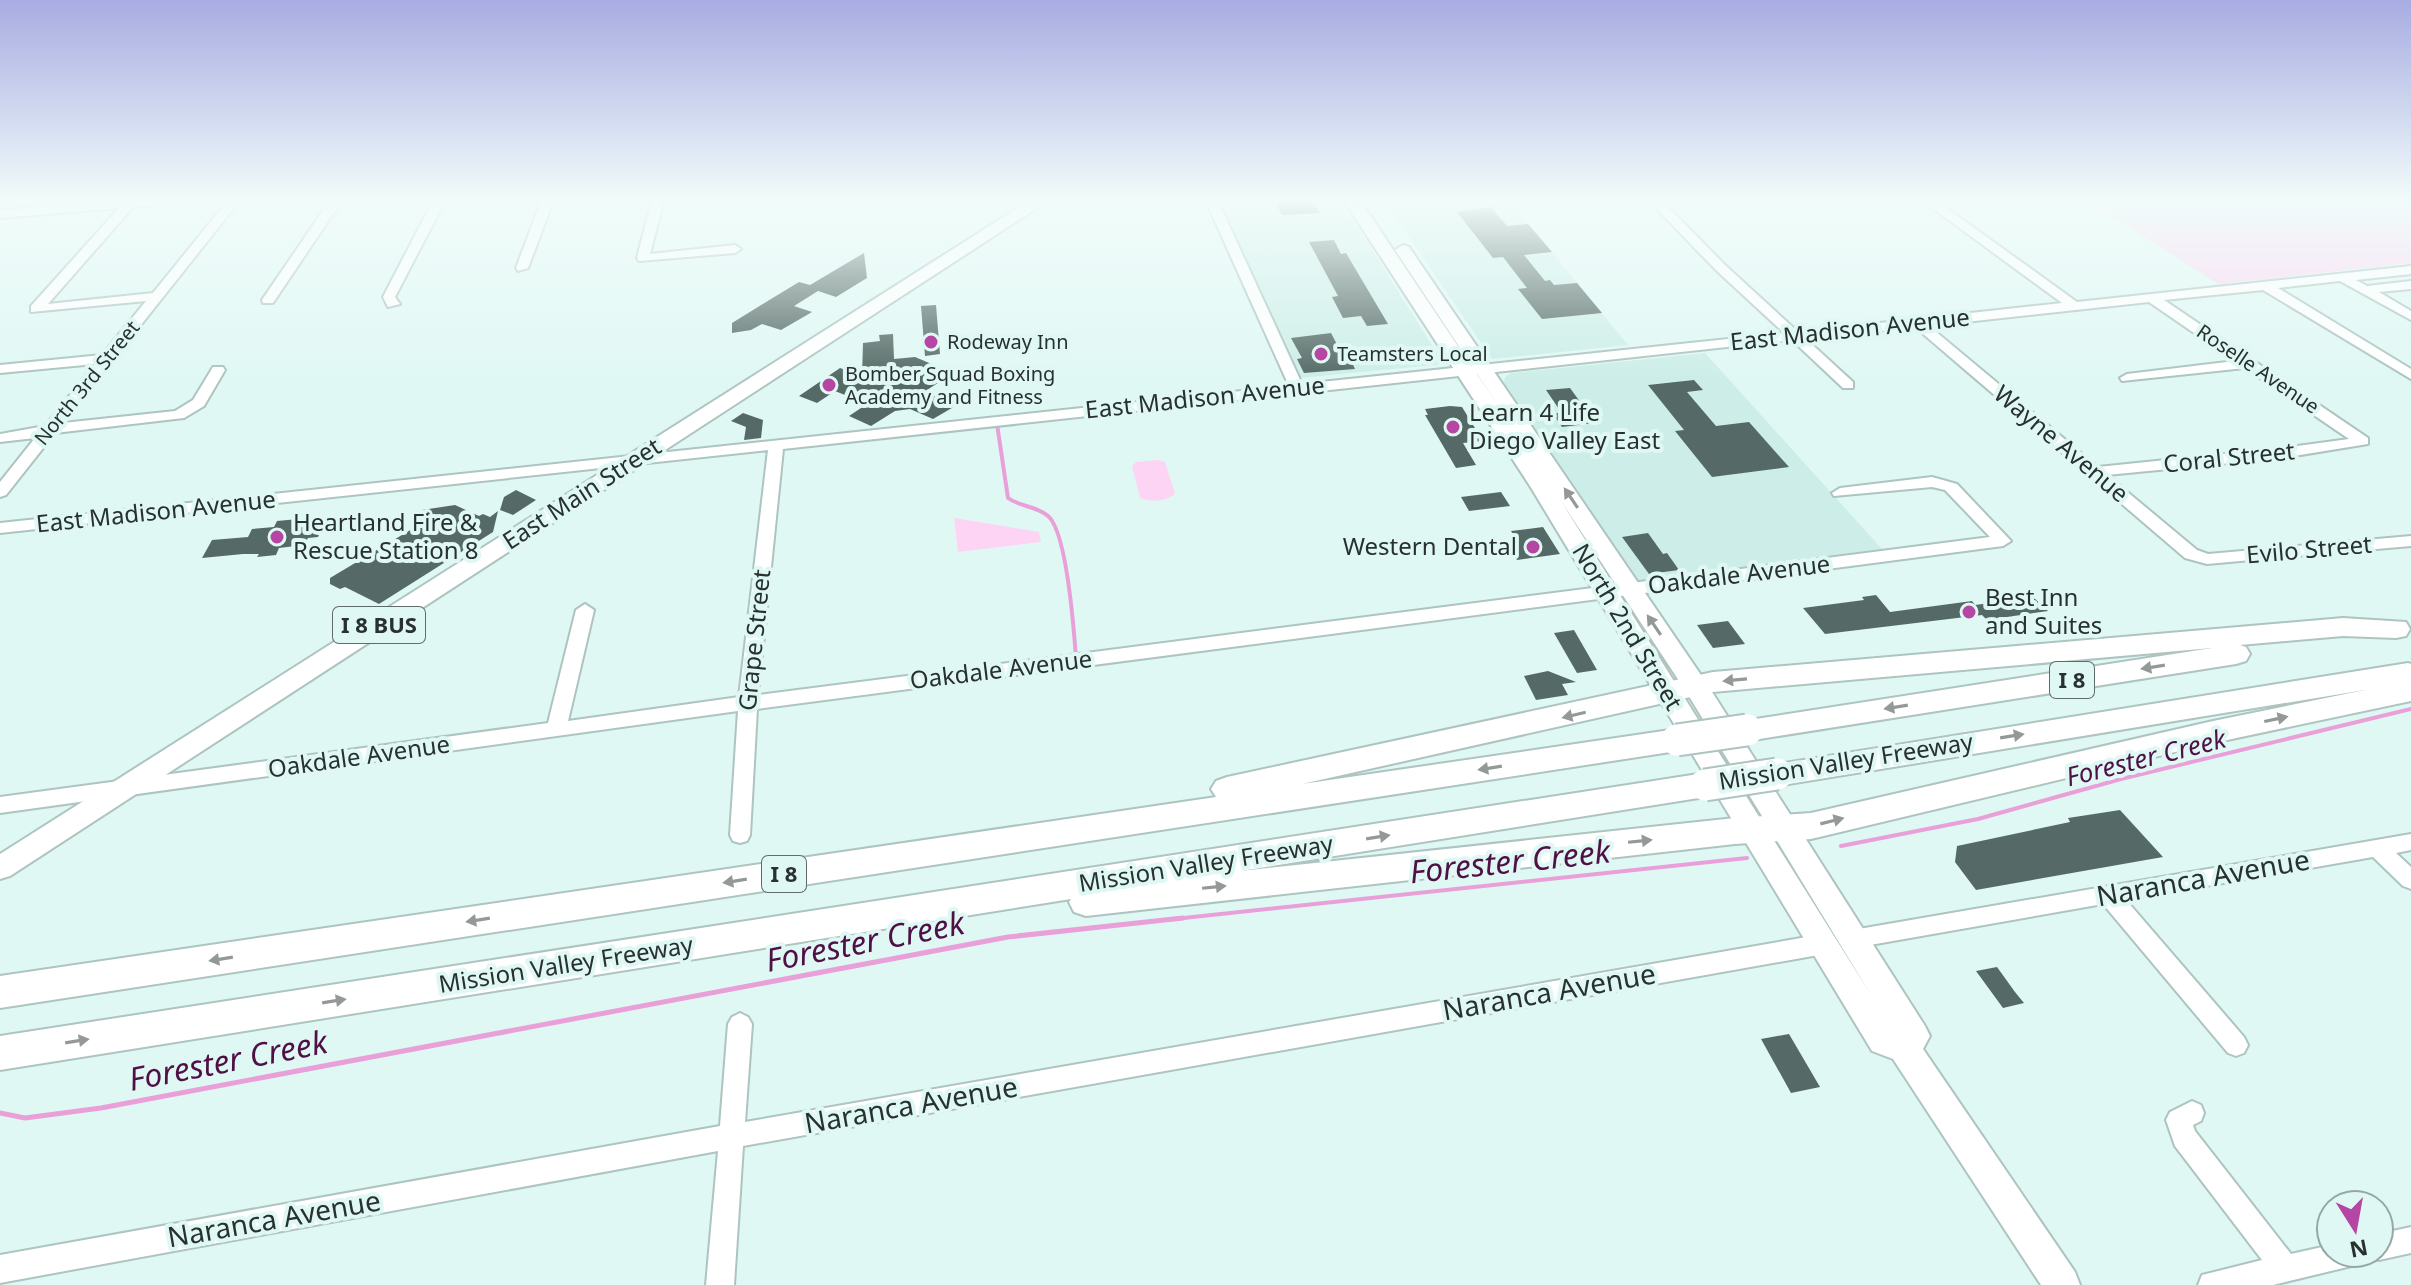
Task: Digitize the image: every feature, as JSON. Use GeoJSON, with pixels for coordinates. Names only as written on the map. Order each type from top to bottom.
{"type":"FeatureCollection","features":[{"type":"Feature","properties":{"kind":"highway"},"geometry":{"type":"LineString","coordinates":[[874,861],[1276,780],[1713,682],[2343,627],[2404,628]]}},
{"type":"Feature","properties":{"kind":"highway","name":"Mission Valley Freeway"},"geometry":{"type":"LineString","coordinates":[[0,992],[1747,730],[2404,628]]}},
{"type":"Feature","properties":{"kind":"highway","name":"Mission Valley Freeway"},"geometry":{"type":"LineString","coordinates":[[0,1053],[2411,673]]}},
{"type":"Feature","properties":{"kind":"highway"},"geometry":{"type":"LineString","coordinates":[[914,911],[985,913],[1769,828],[1811,826],[2180,739],[2411,691]]}},
{"type":"Feature","properties":{"kind":"main road","name":"East Main Street"},"geometry":{"type":"LineString","coordinates":[[0,868],[949,259]]}},
{"type":"Feature","properties":{"kind":"main road","name":"North 2nd Street"},"geometry":{"type":"LineString","coordinates":[[1389,259],[1630,589],[1681,690]]}},
{"type":"Feature","properties":{"kind":"main road","name":"North 2nd Street"},"geometry":{"type":"LineString","coordinates":[[1409,259],[1424,279],[1473,370],[1605,592],[1681,690],[1838,941]]}},
{"type":"Feature","properties":{"kind":"main road"},"geometry":{"type":"LineString","coordinates":[[1393,265],[1424,279]]}},
{"type":"Feature","properties":{"kind":"main road","name":"North 2nd Street"},"geometry":{"type":"LineString","coordinates":[[1769,828],[1773,860],[1838,941]]}},
{"type":"Feature","properties":{"kind":"main road"},"geometry":{"type":"LineString","coordinates":[[1838,941],[1903,1033],[2062,1285]]}},
{"type":"Feature","properties":{"kind":"street"},"geometry":{"type":"LineString","coordinates":[[80,259],[36,309],[157,296]]}},
{"type":"Feature","properties":{"kind":"street","name":"North 3rd Street"},"geometry":{"type":"LineString","coordinates":[[0,492],[187,259]]}},
{"type":"Feature","properties":{"kind":"street"},"geometry":{"type":"LineString","coordinates":[[268,300],[296,259]]}},
{"type":"Feature","properties":{"kind":"street"},"geometry":{"type":"LineString","coordinates":[[393,304],[389,297],[409,259]]}},
{"type":"Feature","properties":{"kind":"street"},"geometry":{"type":"LineString","coordinates":[[522,268],[525,259]]}},
{"type":"Feature","properties":{"kind":"street"},"geometry":{"type":"LineString","coordinates":[[1238,259],[1297,388]]}},
{"type":"Feature","properties":{"kind":"street"},"geometry":{"type":"LineString","coordinates":[[1712,259],[1848,385]]}},
{"type":"Feature","properties":{"kind":"street"},"geometry":{"type":"LineString","coordinates":[[2009,259],[2074,306]]}},
{"type":"Feature","properties":{"kind":"street","name":"East Madison Avenue"},"geometry":{"type":"LineString","coordinates":[[0,528],[2411,270]]}},
{"type":"Feature","properties":{"kind":"street"},"geometry":{"type":"LineString","coordinates":[[2342,277],[2411,316]]}},
{"type":"Feature","properties":{"kind":"street"},"geometry":{"type":"LineString","coordinates":[[2366,290],[2411,285]]}},
{"type":"Feature","properties":{"kind":"street"},"geometry":{"type":"LineString","coordinates":[[2266,286],[2411,375]]}},
{"type":"Feature","properties":{"kind":"street","name":"Roselle Avenue"},"geometry":{"type":"LineString","coordinates":[[2152,298],[2363,441]]}},
{"type":"Feature","properties":{"kind":"street","name":"Wayne Avenue"},"geometry":{"type":"LineString","coordinates":[[1918,323],[2191,554],[2207,559]]}},
{"type":"Feature","properties":{"kind":"street"},"geometry":{"type":"LineString","coordinates":[[0,369],[107,359]]}},
{"type":"Feature","properties":{"kind":"street"},"geometry":{"type":"LineString","coordinates":[[2127,378],[2249,363]]}},
{"type":"Feature","properties":{"kind":"street"},"geometry":{"type":"LineString","coordinates":[[0,438],[31,435],[51,429],[182,416],[199,403],[218,370]]}},
{"type":"Feature","properties":{"kind":"street","name":"Coral Street"},"geometry":{"type":"LineString","coordinates":[[2093,472],[2282,453],[2363,441]]}},
{"type":"Feature","properties":{"kind":"street","name":"Grape Street"},"geometry":{"type":"LineString","coordinates":[[740,835],[748,703],[776,446]]}},
{"type":"Feature","properties":{"kind":"street","name":"Oakdale Avenue"},"geometry":{"type":"LineString","coordinates":[[0,805],[748,703],[2003,541],[1951,487],[1932,482],[1840,493]]}},
{"type":"Feature","properties":{"kind":"street","name":"Evilo Street"},"geometry":{"type":"LineString","coordinates":[[2207,559],[2411,541]]}},
{"type":"Feature","properties":{"kind":"street"},"geometry":{"type":"LineString","coordinates":[[556,731],[585,610]]}},
{"type":"Feature","properties":{"kind":"street","name":"Naranca Avenue"},"geometry":{"type":"LineString","coordinates":[[0,1269],[1838,941],[2411,842]]}},
{"type":"Feature","properties":{"kind":"street"},"geometry":{"type":"LineString","coordinates":[[2378,849],[2411,880]]}},
{"type":"Feature","properties":{"kind":"street"},"geometry":{"type":"LineString","coordinates":[[2108,895],[2236,1045]]}},
{"type":"Feature","properties":{"kind":"street"},"geometry":{"type":"LineString","coordinates":[[720,1285],[740,1024]]}},
{"type":"Feature","properties":{"kind":"street"},"geometry":{"type":"LineString","coordinates":[[2192,1113],[2179,1120],[2184,1137],[2273,1276]]}},
{"type":"Feature","properties":{"kind":"street"},"geometry":{"type":"LineString","coordinates":[[2212,1285],[2273,1276],[2315,1264]]}},
{"type":"Feature","properties":{"kind":"shaded area"},"geometry":{"type":"Polygon","coordinates":[[[1245,259],[1378,259],[1444,364],[1299,378],[1245,259]]]}},
{"type":"Feature","properties":{"kind":"shaded area"},"geometry":{"type":"Polygon","coordinates":[[[1424,259],[1557,259],[1628,345],[1492,359],[1424,259]]]}},
{"type":"Feature","properties":{"kind":"shaded area"},"geometry":{"type":"Polygon","coordinates":[[[2179,259],[2411,259],[2411,263],[2218,284],[2179,259]]]}},
{"type":"Feature","properties":{"kind":"shaded area"},"geometry":{"type":"Polygon","coordinates":[[[1705,353],[1882,549],[1639,581],[1504,383],[1505,377],[1511,373],[1705,353]]]}},
{"type":"Feature","properties":{"kind":"shaded area"},"geometry":{"type":"Polygon","coordinates":[[[1136,462],[1165,462],[1175,494],[1158,500],[1140,498],[1132,466],[1136,462]]]}},
{"type":"Feature","properties":{"kind":"shaded area"},"geometry":{"type":"Polygon","coordinates":[[[954,518],[1039,532],[1041,542],[958,552],[954,518]]]}},
{"type":"Feature","properties":{"kind":"building"},"geometry":{"type":"Polygon","coordinates":[[[854,259],[865,259],[867,278],[836,297],[818,291],[794,306],[812,312],[781,330],[762,324],[751,330],[732,333],[732,323],[799,282],[810,285],[854,259]]]}},
{"type":"Feature","properties":{"kind":"building"},"geometry":{"type":"Polygon","coordinates":[[[1318,259],[1350,259],[1388,324],[1367,326],[1361,316],[1343,318],[1332,297],[1338,296],[1318,259]]]}},
{"type":"Feature","properties":{"kind":"building"},"geometry":{"type":"Polygon","coordinates":[[[1505,259],[1527,259],[1545,281],[1550,280],[1554,285],[1577,283],[1602,313],[1542,319],[1518,289],[1527,288],[1505,259]]]}},
{"type":"Feature","properties":{"kind":"building"},"geometry":{"type":"Polygon","coordinates":[[[936,305],[940,354],[925,356],[921,306],[936,305]]]}},
{"type":"Feature","properties":{"kind":"building","name":"Teamsters Local"},"geometry":{"type":"Polygon","coordinates":[[[1331,333],[1342,354],[1348,354],[1355,369],[1304,373],[1297,359],[1302,358],[1291,338],[1331,333]]]}},
{"type":"Feature","properties":{"kind":"building"},"geometry":{"type":"Polygon","coordinates":[[[893,334],[894,359],[915,357],[953,373],[924,392],[957,405],[933,419],[910,409],[895,411],[871,426],[849,416],[867,404],[835,391],[817,403],[799,396],[840,368],[862,376],[863,343],[880,341],[879,335],[893,334]]]}},
{"type":"Feature","properties":{"kind":"building"},"geometry":{"type":"Polygon","coordinates":[[[1694,380],[1703,390],[1687,392],[1716,426],[1749,422],[1789,467],[1712,477],[1675,431],[1684,430],[1648,385],[1694,380]]]}},
{"type":"Feature","properties":{"kind":"building"},"geometry":{"type":"Polygon","coordinates":[[[1570,388],[1586,410],[1591,409],[1601,422],[1562,427],[1553,414],[1561,412],[1546,390],[1570,388]]]}},
{"type":"Feature","properties":{"kind":"building","name":"Learn 4 Life Diego Valley East"},"geometry":{"type":"Polygon","coordinates":[[[1462,407],[1483,441],[1463,443],[1476,465],[1456,468],[1425,415],[1428,415],[1425,409],[1462,407]]]}},
{"type":"Feature","properties":{"kind":"building"},"geometry":{"type":"Polygon","coordinates":[[[743,413],[763,420],[761,438],[744,440],[746,427],[731,421],[743,413]]]}},
{"type":"Feature","properties":{"kind":"building"},"geometry":{"type":"Polygon","coordinates":[[[516,490],[536,500],[513,515],[500,510],[504,497],[516,490]]]}},
{"type":"Feature","properties":{"kind":"building"},"geometry":{"type":"Polygon","coordinates":[[[1501,492],[1510,506],[1469,511],[1461,497],[1501,492]]]}},
{"type":"Feature","properties":{"kind":"building"},"geometry":{"type":"Polygon","coordinates":[[[455,505],[479,516],[490,517],[498,511],[493,532],[379,604],[345,587],[340,589],[330,584],[330,578],[417,526],[422,510],[455,505]]]}},
{"type":"Feature","properties":{"kind":"building","name":"Heartland Fire & Rescue Station 8"},"geometry":{"type":"Polygon","coordinates":[[[320,517],[317,523],[325,522],[318,537],[308,538],[304,545],[279,548],[276,555],[202,558],[212,540],[248,537],[252,529],[274,527],[277,521],[320,517]]]}},
{"type":"Feature","properties":{"kind":"building","name":"Western Dental"},"geometry":{"type":"Polygon","coordinates":[[[1543,527],[1560,554],[1517,560],[1505,540],[1516,539],[1511,531],[1543,527]]]}},
{"type":"Feature","properties":{"kind":"building"},"geometry":{"type":"Polygon","coordinates":[[[1648,533],[1679,570],[1649,574],[1622,537],[1648,533]]]}},
{"type":"Feature","properties":{"kind":"building"},"geometry":{"type":"Polygon","coordinates":[[[1876,595],[1890,612],[2033,597],[2048,611],[1987,620],[1982,615],[1825,634],[1803,608],[1864,600],[1862,597],[1876,595]]]}},
{"type":"Feature","properties":{"kind":"building"},"geometry":{"type":"Polygon","coordinates":[[[1728,621],[1745,644],[1713,648],[1697,625],[1728,621]]]}},
{"type":"Feature","properties":{"kind":"building"},"geometry":{"type":"Polygon","coordinates":[[[1574,630],[1597,670],[1577,673],[1554,633],[1574,630]]]}},
{"type":"Feature","properties":{"kind":"building"},"geometry":{"type":"Polygon","coordinates":[[[1548,671],[1576,682],[1562,684],[1568,695],[1536,700],[1524,676],[1548,671]]]}},
{"type":"Feature","properties":{"kind":"building"},"geometry":{"type":"Polygon","coordinates":[[[2120,810],[2163,857],[1976,890],[1955,862],[1957,846],[2070,822],[2068,818],[2120,810]]]}},
{"type":"Feature","properties":{"kind":"building"},"geometry":{"type":"Polygon","coordinates":[[[1997,967],[2024,1003],[2003,1008],[1976,971],[1997,967]]]}},
{"type":"Feature","properties":{"kind":"building"},"geometry":{"type":"Polygon","coordinates":[[[1789,1034],[1820,1087],[1791,1093],[1761,1039],[1789,1034]]]}},
{"type":"Feature","properties":{"kind":"waterway"},"geometry":{"type":"LineString","coordinates":[[997,424],[1008,498],[1039,510],[1055,526],[1065,561],[1076,658]]}},
{"type":"Feature","properties":{"kind":"waterway","name":"Forester Creek"},"geometry":{"type":"LineString","coordinates":[[1841,846],[1978,819],[2121,779],[2411,709]]}},
{"type":"Feature","properties":{"kind":"waterway","name":"Forester Creek"},"geometry":{"type":"LineString","coordinates":[[1165,920],[1747,858]]}},
{"type":"Feature","properties":{"kind":"waterway","name":"Forester Creek"},"geometry":{"type":"LineString","coordinates":[[0,1113],[25,1118],[101,1108],[1008,937],[1183,918]]}},
{"type":"Feature","properties":{"kind":"place","name":"Rodeway Inn"},"geometry":{"type":"Point","coordinates":[931,342]}},
{"type":"Feature","properties":{"kind":"place","name":"Teamsters Local"},"geometry":{"type":"Point","coordinates":[1321,354]}},
{"type":"Feature","properties":{"kind":"place","name":"Bomber Squad Boxing Academy and Fitness"},"geometry":{"type":"Point","coordinates":[829,385]}},
{"type":"Feature","properties":{"kind":"place","name":"Learn 4 Life Diego Valley East"},"geometry":{"type":"Point","coordinates":[1453,427]}},
{"type":"Feature","properties":{"kind":"place","name":"Heartland Fire & Rescue Station 8"},"geometry":{"type":"Point","coordinates":[277,537]}},
{"type":"Feature","properties":{"kind":"place","name":"Western Dental"},"geometry":{"type":"Point","coordinates":[1533,547]}},
{"type":"Feature","properties":{"kind":"place","name":"Best Inn and Suites"},"geometry":{"type":"Point","coordinates":[1969,612]}}]}
